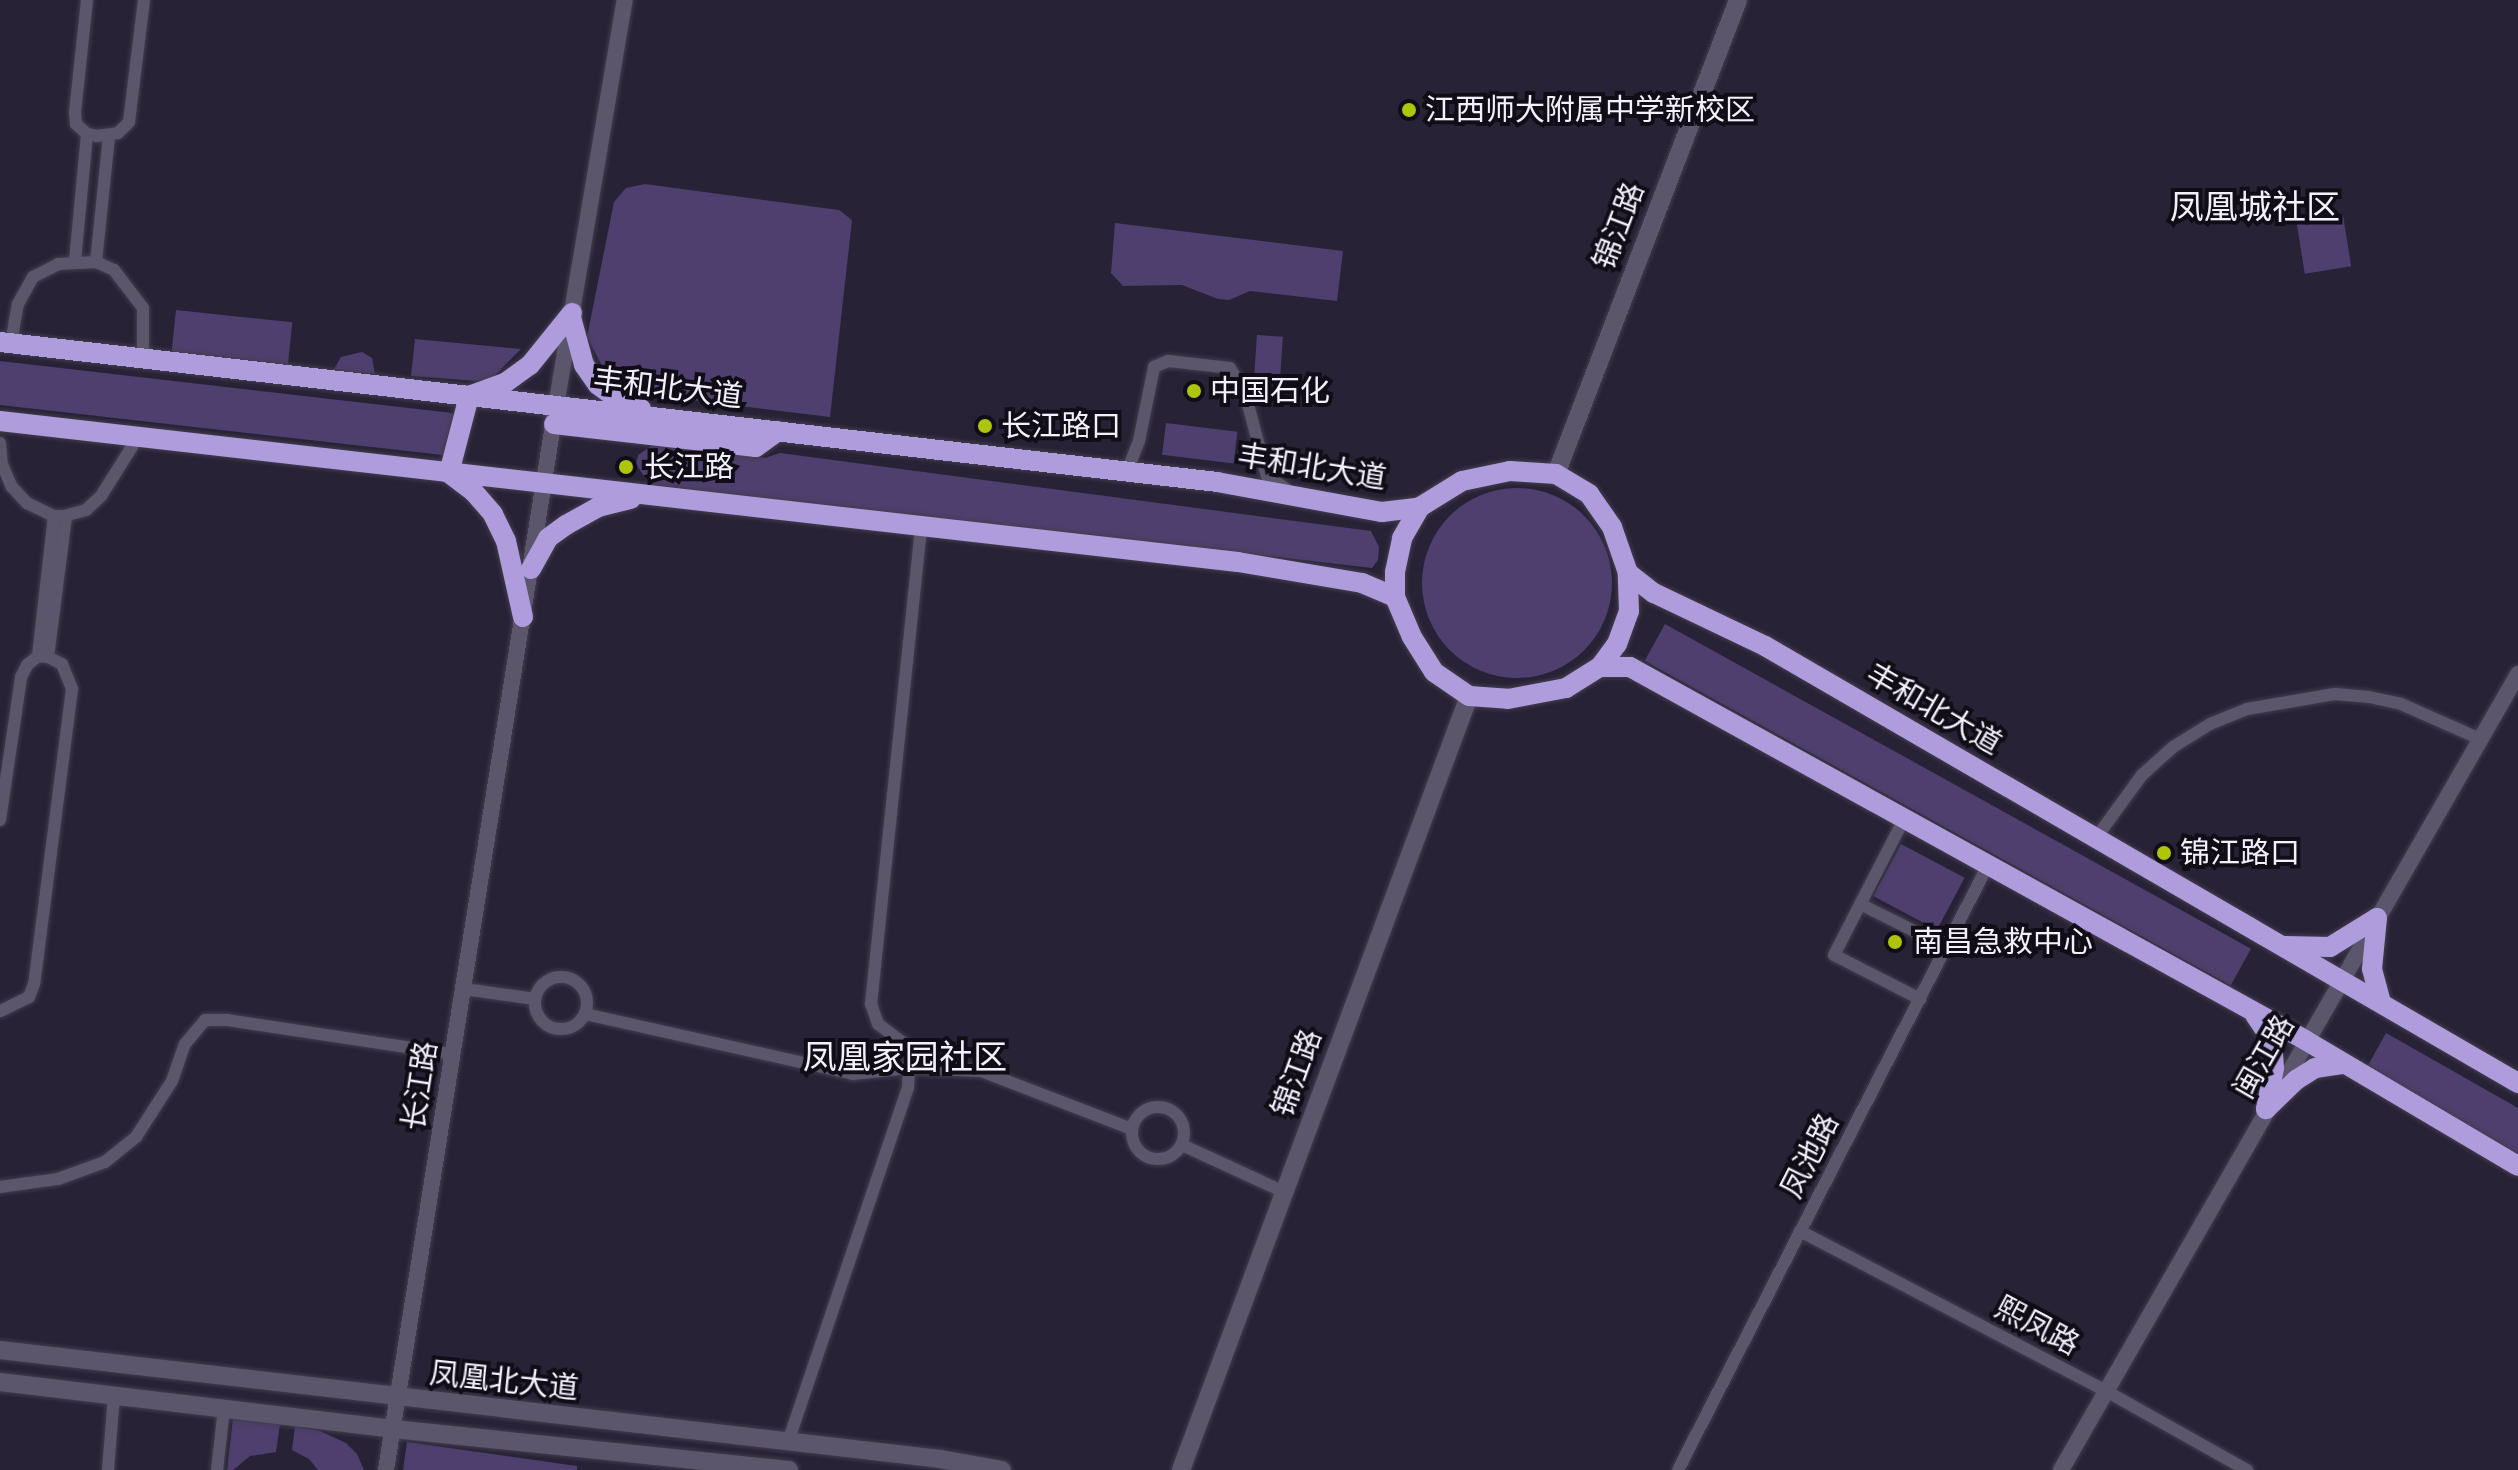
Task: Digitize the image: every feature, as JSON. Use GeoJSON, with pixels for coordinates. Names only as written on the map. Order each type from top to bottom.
{"type":"FeatureCollection","features":[{"type":"Feature","properties":{"kind":"highway"},"geometry":{"type":"LineString","coordinates":[[449,473],[469,396],[505,383],[530,365],[572,315]]}},
{"type":"Feature","properties":{"kind":"highway"},"geometry":{"type":"LineString","coordinates":[[572,315],[584,365],[598,385],[623,403],[667,418]]}},
{"type":"Feature","properties":{"kind":"highway","name":"丰和北大道"},"geometry":{"type":"LineString","coordinates":[[6,343],[469,396],[555,415],[667,418],[1217,482],[1382,512],[1420,507],[1462,481],[1510,471],[1556,474],[1589,494],[1612,527],[1628,573],[1654,593],[1765,646],[2518,1083]]}},
{"type":"Feature","properties":{"kind":"highway"},"geometry":{"type":"LineString","coordinates":[[555,415],[756,447],[778,431]]}},
{"type":"Feature","properties":{"kind":"highway"},"geometry":{"type":"LineString","coordinates":[[0,421],[1238,562],[1362,583],[1395,597]]}},
{"type":"Feature","properties":{"kind":"highway"},"geometry":{"type":"LineString","coordinates":[[449,473],[474,492],[493,514],[506,541],[523,617]]}},
{"type":"Feature","properties":{"kind":"highway"},"geometry":{"type":"LineString","coordinates":[[531,569],[548,538],[566,525],[598,507],[648,496]]}},
{"type":"Feature","properties":{"kind":"highway"},"geometry":{"type":"LineString","coordinates":[[1420,507],[1402,538],[1395,597],[1412,637],[1434,672],[1469,696],[1508,699],[1566,688],[1600,667],[1617,644],[1629,611],[1628,573]]}},
{"type":"Feature","properties":{"kind":"highway"},"geometry":{"type":"LineString","coordinates":[[1600,667],[1630,667],[2305,1040],[2518,1166]]}},
{"type":"Feature","properties":{"kind":"highway"},"geometry":{"type":"LineString","coordinates":[[2283,946],[2330,947],[2377,918]]}},
{"type":"Feature","properties":{"kind":"highway"},"geometry":{"type":"LineString","coordinates":[[2377,918],[2372,969],[2381,1003]]}},
{"type":"Feature","properties":{"kind":"highway"},"geometry":{"type":"LineString","coordinates":[[2253,1011],[2272,1040],[2274,1068],[2266,1109]]}},
{"type":"Feature","properties":{"kind":"highway"},"geometry":{"type":"LineString","coordinates":[[2266,1109],[2296,1080],[2315,1068],[2344,1064]]}},
{"type":"Feature","properties":{"kind":"main road","name":"锦江路"},"geometry":{"type":"LineString","coordinates":[[1556,474],[1738,0]]}},
{"type":"Feature","properties":{"kind":"main road","name":"锦江路"},"geometry":{"type":"LineString","coordinates":[[1181,1470],[1469,696]]}},
{"type":"Feature","properties":{"kind":"main road","name":"凤凰北大道"},"geometry":{"type":"LineString","coordinates":[[0,1350],[1002,1470]]}},
{"type":"Feature","properties":{"kind":"main road","name":"凤凰北大道"},"geometry":{"type":"LineString","coordinates":[[0,1382],[393,1429],[789,1470]]}},
{"type":"Feature","properties":{"kind":"street"},"geometry":{"type":"LineString","coordinates":[[87,0],[76,124],[87,134],[109,136],[118,133],[129,122],[144,0]]}},
{"type":"Feature","properties":{"kind":"street","name":"长江路"},"geometry":{"type":"LineString","coordinates":[[386,1470],[555,415],[625,0]]}},
{"type":"Feature","properties":{"kind":"street"},"geometry":{"type":"LineString","coordinates":[[75,261],[87,134]]}},
{"type":"Feature","properties":{"kind":"street"},"geometry":{"type":"LineString","coordinates":[[96,262],[109,136]]}},
{"type":"Feature","properties":{"kind":"street"},"geometry":{"type":"LineString","coordinates":[[6,343],[18,304],[33,277],[58,264],[96,262],[114,270],[143,308],[143,359]]}},
{"type":"Feature","properties":{"kind":"street"},"geometry":{"type":"LineString","coordinates":[[1127,472],[1139,441],[1154,367],[1168,361],[1230,368],[1245,393],[1267,476],[1297,497]]}},
{"type":"Feature","properties":{"kind":"street"},"geometry":{"type":"LineString","coordinates":[[0,443],[2,464],[12,487],[27,503],[60,516],[86,510],[101,496],[138,437]]}},
{"type":"Feature","properties":{"kind":"street"},"geometry":{"type":"LineString","coordinates":[[43,656],[60,516]]}},
{"type":"Feature","properties":{"kind":"street"},"geometry":{"type":"LineString","coordinates":[[788,1442],[908,1088],[910,1048],[878,1024],[871,1004],[921,526]]}},
{"type":"Feature","properties":{"kind":"street"},"geometry":{"type":"LineString","coordinates":[[0,820],[18,688],[27,665],[43,656]]}},
{"type":"Feature","properties":{"kind":"street"},"geometry":{"type":"LineString","coordinates":[[0,1011],[29,997],[34,984],[72,689],[62,664],[43,656]]}},
{"type":"Feature","properties":{"kind":"street","name":"闽江路"},"geometry":{"type":"LineString","coordinates":[[2061,1470],[2305,1040],[2518,674]]}},
{"type":"Feature","properties":{"kind":"street"},"geometry":{"type":"LineString","coordinates":[[2096,838],[2142,775],[2173,747],[2210,724],[2247,709],[2335,694],[2369,697],[2401,704],[2480,739]]}},
{"type":"Feature","properties":{"kind":"street"},"geometry":{"type":"LineString","coordinates":[[1904,819],[1834,955],[1920,999]]}},
{"type":"Feature","properties":{"kind":"street","name":"凤池路"},"geometry":{"type":"LineString","coordinates":[[1678,1470],[1988,865]]}},
{"type":"Feature","properties":{"kind":"street"},"geometry":{"type":"LineString","coordinates":[[1860,904],[1946,947]]}},
{"type":"Feature","properties":{"kind":"street"},"geometry":{"type":"LineString","coordinates":[[569,977],[587,996],[585,1014],[566,1029],[550,1027],[538,1015],[535,999],[544,983],[551,978],[569,977]]}},
{"type":"Feature","properties":{"kind":"street"},"geometry":{"type":"LineString","coordinates":[[464,989],[535,999]]}},
{"type":"Feature","properties":{"kind":"street"},"geometry":{"type":"LineString","coordinates":[[585,1014],[853,1074],[909,1068],[981,1071],[1132,1129]]}},
{"type":"Feature","properties":{"kind":"street"},"geometry":{"type":"LineString","coordinates":[[0,1187],[58,1179],[105,1162],[136,1137],[172,1081],[185,1044],[205,1020],[227,1020],[453,1054]]}},
{"type":"Feature","properties":{"kind":"street"},"geometry":{"type":"LineString","coordinates":[[1166,1108],[1180,1119],[1182,1145],[1162,1160],[1146,1157],[1134,1146],[1132,1129],[1140,1114],[1148,1109],[1166,1108]]}},
{"type":"Feature","properties":{"kind":"street"},"geometry":{"type":"LineString","coordinates":[[1182,1145],[1284,1192]]}},
{"type":"Feature","properties":{"kind":"street","name":"熙凤路"},"geometry":{"type":"LineString","coordinates":[[1800,1231],[2106,1391],[2247,1470]]}},
{"type":"Feature","properties":{"kind":"street"},"geometry":{"type":"LineString","coordinates":[[108,1470],[114,1396]]}},
{"type":"Feature","properties":{"kind":"street"},"geometry":{"type":"LineString","coordinates":[[217,1470],[224,1409]]}},
{"type":"Feature","properties":{"kind":"shaded area"},"geometry":{"type":"Polygon","coordinates":[[[645,184],[839,210],[852,220],[830,417],[635,393],[619,386],[602,366],[587,337],[614,202],[626,188],[645,184]]]}},
{"type":"Feature","properties":{"kind":"shaded area"},"geometry":{"type":"Polygon","coordinates":[[[2343,215],[2351,266],[2305,274],[2297,222],[2343,215]]]}},
{"type":"Feature","properties":{"kind":"shaded area"},"geometry":{"type":"Polygon","coordinates":[[[1115,223],[1343,251],[1337,301],[1250,291],[1229,300],[1182,285],[1123,286],[1111,273],[1115,223]]]}},
{"type":"Feature","properties":{"kind":"shaded area"},"geometry":{"type":"Polygon","coordinates":[[[176,310],[292,322],[288,365],[172,353],[176,310]]]}},
{"type":"Feature","properties":{"kind":"shaded area"},"geometry":{"type":"Polygon","coordinates":[[[1257,335],[1283,337],[1280,384],[1254,382],[1257,335]]]}},
{"type":"Feature","properties":{"kind":"shaded area"},"geometry":{"type":"Polygon","coordinates":[[[415,339],[521,349],[492,378],[477,381],[411,376],[415,339]]]}},
{"type":"Feature","properties":{"kind":"shaded area"},"geometry":{"type":"Polygon","coordinates":[[[362,352],[372,358],[375,374],[333,371],[341,357],[362,352]]]}},
{"type":"Feature","properties":{"kind":"shaded area"},"geometry":{"type":"Polygon","coordinates":[[[0,361],[452,413],[458,419],[452,456],[0,405],[0,361]]]}},
{"type":"Feature","properties":{"kind":"shaded area"},"geometry":{"type":"Polygon","coordinates":[[[1166,423],[1237,432],[1234,464],[1162,455],[1166,423]]]}},
{"type":"Feature","properties":{"kind":"shaded area"},"geometry":{"type":"Polygon","coordinates":[[[660,440],[765,458],[780,453],[1371,531],[1379,547],[1378,560],[1372,568],[650,485],[636,464],[638,455],[660,440]]]}},
{"type":"Feature","properties":{"kind":"shaded area"},"geometry":{"type":"Polygon","coordinates":[[[1517,488],[1553,495],[1584,516],[1605,547],[1612,583],[1605,619],[1584,650],[1553,671],[1517,678],[1481,671],[1450,650],[1429,619],[1422,583],[1429,547],[1450,516],[1481,495],[1517,488]]]}},
{"type":"Feature","properties":{"kind":"shaded area"},"geometry":{"type":"Polygon","coordinates":[[[1665,624],[2251,949],[2231,986],[1645,661],[1665,624]]]}},
{"type":"Feature","properties":{"kind":"shaded area"},"geometry":{"type":"Polygon","coordinates":[[[1901,844],[1965,878],[1937,930],[1873,896],[1901,844]]]}},
{"type":"Feature","properties":{"kind":"shaded area"},"geometry":{"type":"Polygon","coordinates":[[[2386,1033],[2518,1108],[2518,1156],[2366,1069],[2386,1033]]]}},
{"type":"Feature","properties":{"kind":"shaded area"},"geometry":{"type":"Polygon","coordinates":[[[233,1418],[280,1424],[276,1452],[250,1456],[233,1470],[227,1470],[233,1418]]]}},
{"type":"Feature","properties":{"kind":"shaded area"},"geometry":{"type":"Polygon","coordinates":[[[295,1426],[320,1431],[346,1443],[357,1454],[364,1470],[318,1470],[309,1459],[292,1450],[295,1426]]]}},
{"type":"Feature","properties":{"kind":"shaded area"},"geometry":{"type":"Polygon","coordinates":[[[407,1442],[577,1466],[577,1470],[403,1470],[407,1442]]]}},
{"type":"Feature","properties":{"kind":"place","name":"江西师大附属中学新校区"},"geometry":{"type":"Point","coordinates":[1409,110]}},
{"type":"Feature","properties":{"kind":"place","name":"中国石化"},"geometry":{"type":"Point","coordinates":[1194,391]}},
{"type":"Feature","properties":{"kind":"place","name":"长江路口"},"geometry":{"type":"Point","coordinates":[985,426]}},
{"type":"Feature","properties":{"kind":"place","name":"长江路"},"geometry":{"type":"Point","coordinates":[626,467]}},
{"type":"Feature","properties":{"kind":"place","name":"锦江路口"},"geometry":{"type":"Point","coordinates":[2164,853]}},
{"type":"Feature","properties":{"kind":"place","name":"南昌急救中心"},"geometry":{"type":"Point","coordinates":[1895,942]}},
{"type":"Feature","properties":{"kind":"district","name":"凤凰城社区"},"geometry":{"type":"Point","coordinates":[2255,208]}},
{"type":"Feature","properties":{"kind":"district","name":"凤凰家园社区"},"geometry":{"type":"Point","coordinates":[905,1058]}}]}
